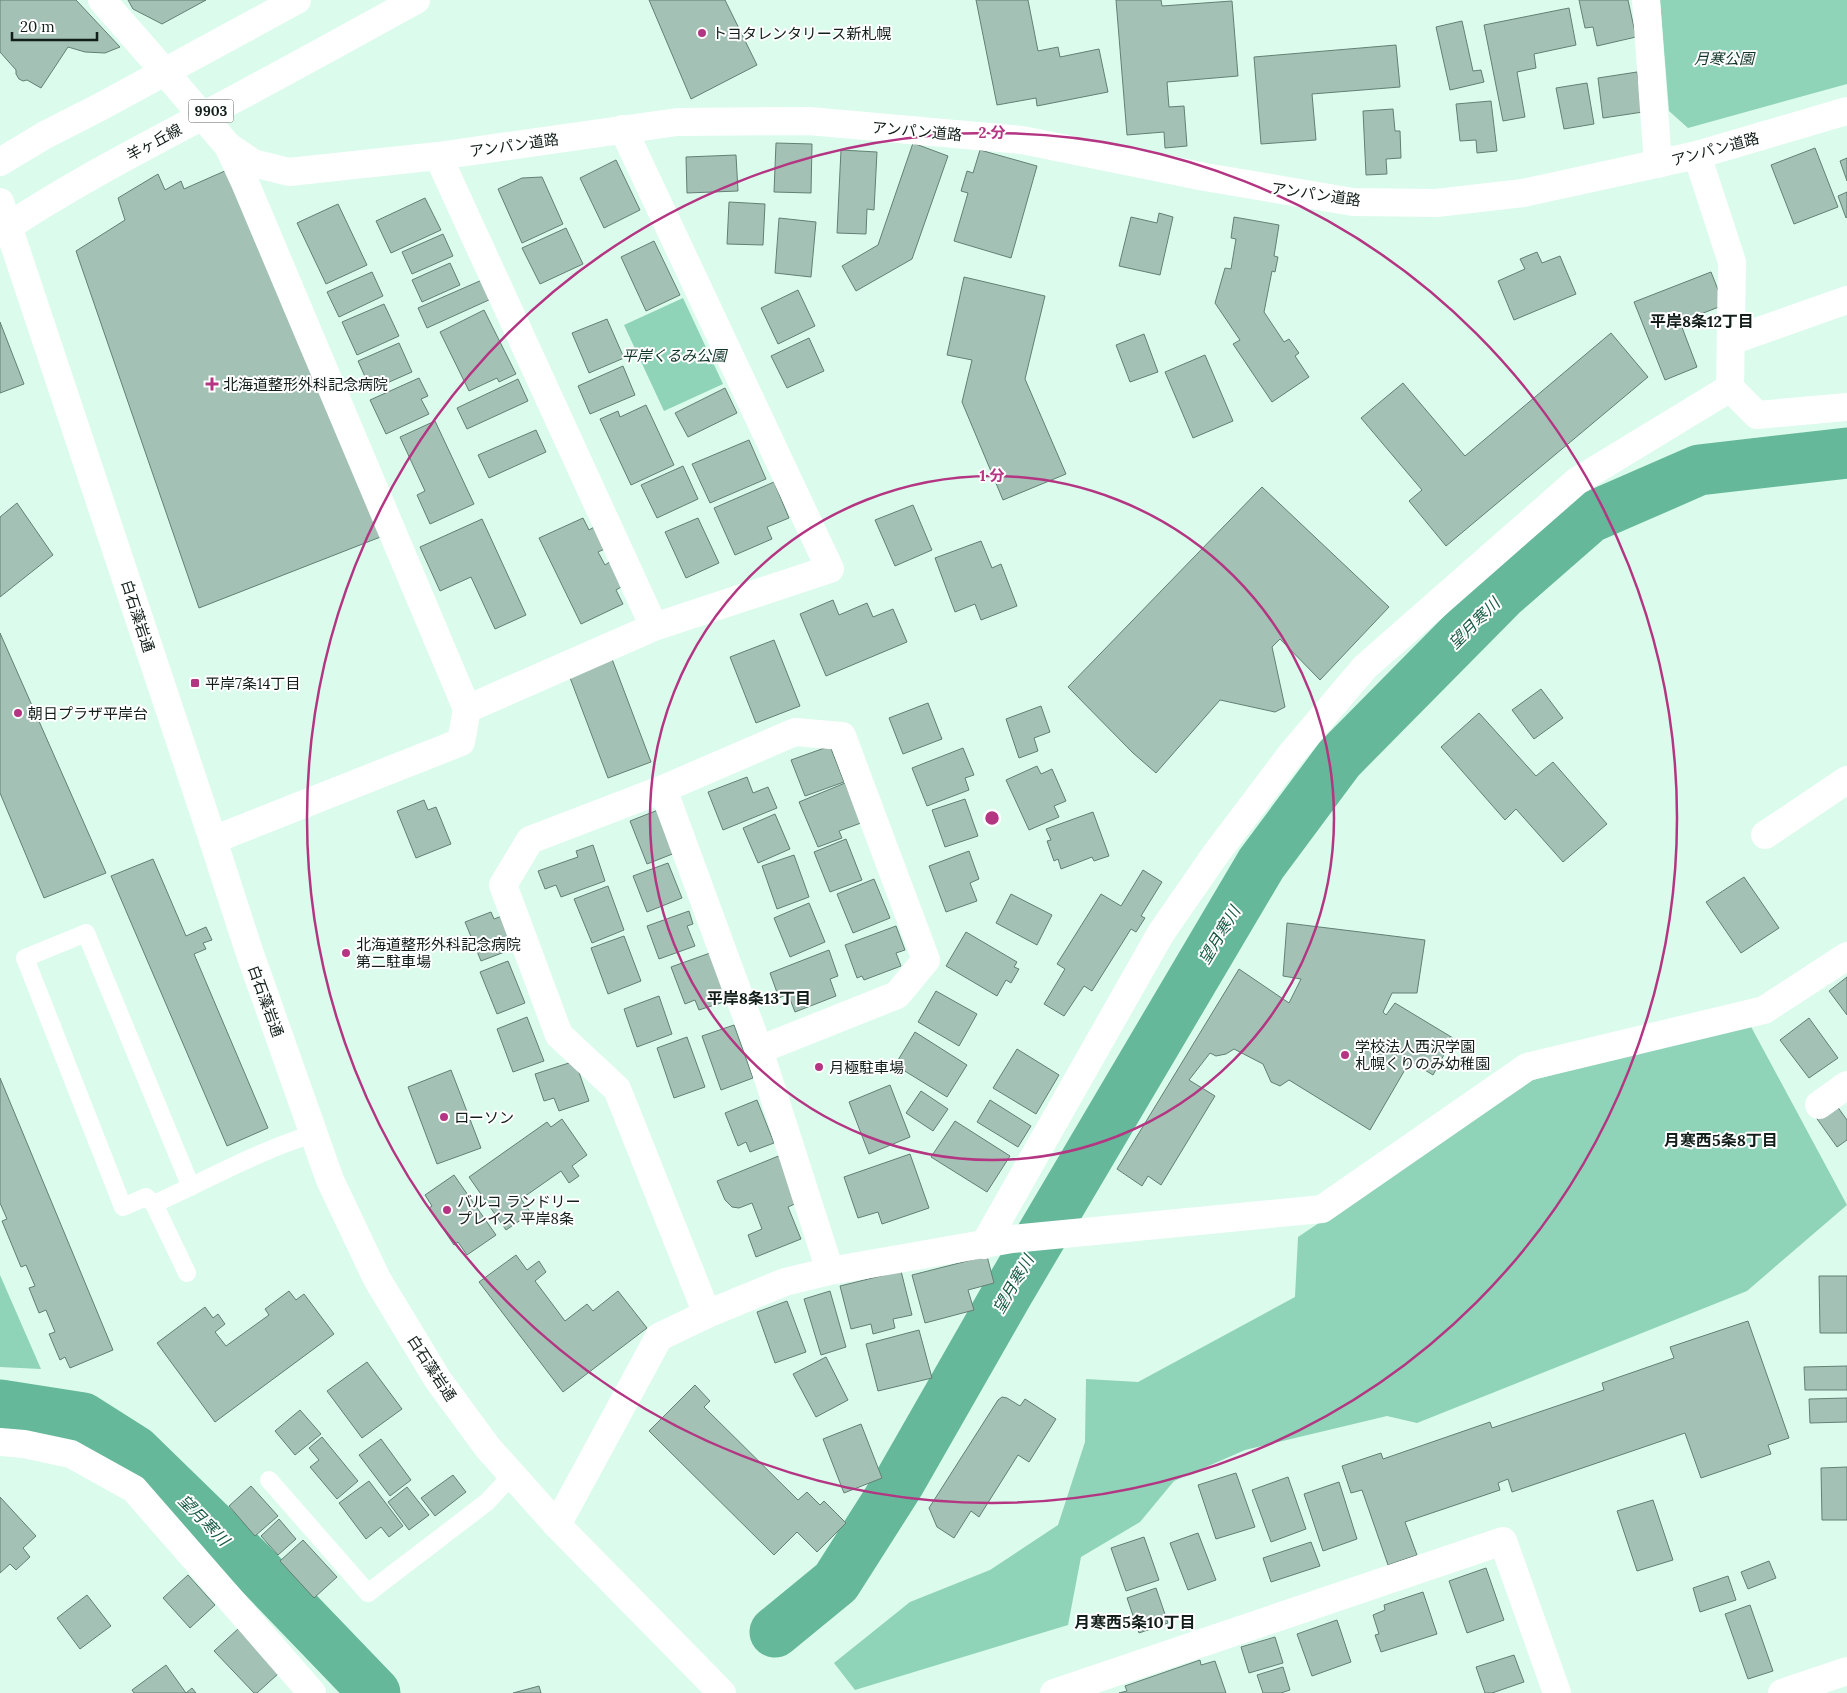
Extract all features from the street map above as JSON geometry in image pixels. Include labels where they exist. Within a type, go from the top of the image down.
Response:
[{"type":"street","name":"アンパン道路","points":[[102,0],[228,146],[254,163],[288,172],[438,156],[677,122],[809,122],[1022,140],[1205,177],[1353,202],[1436,203],[1523,193],[1658,164],[1697,155],[1847,111]]},
{"type":"street","points":[[0,162],[45,135],[297,0]]},
{"type":"street","name":"羊ヶ丘線","points":[[3,220],[121,159],[416,0]]},
{"type":"street","points":[[1646,0],[1658,164]]},
{"type":"street","points":[[467,709],[654,627],[830,569],[623,129]]},
{"type":"street","points":[[213,840],[461,742],[467,709],[228,146]]},
{"type":"street","points":[[1697,155],[1732,262],[1730,388],[1757,415],[1847,407]]},
{"type":"street","points":[[438,156],[654,627]]},
{"type":"street","name":"白石藻岩通","points":[[3,220],[213,840],[248,951],[330,1180],[377,1279],[438,1380],[488,1448],[557,1525],[722,1693]]},
{"type":"street","points":[[1731,342],[1847,300]]},
{"type":"street","points":[[984,1245],[1161,932],[1215,856],[1292,754],[1365,667],[1576,481],[1730,388]]},
{"type":"street","points":[[707,1314],[617,1089],[558,1035],[503,885],[530,840],[663,789],[795,732],[842,736],[926,960],[897,995],[759,1050]]},
{"type":"street","points":[[1765,835],[1847,780]]},
{"type":"street","points":[[663,789],[759,1050],[830,1271]]},
{"type":"street","points":[[557,1525],[659,1337],[707,1314],[784,1282],[830,1271],[1012,1239],[1322,1209],[1526,1067],[1764,1010],[1847,956]]},
{"type":"street","points":[[1819,1105],[1847,1085]]},
{"type":"street","points":[[0,1442],[24,1444],[71,1454],[134,1489],[312,1693]]},
{"type":"street","points":[[1054,1693],[1503,1541],[1557,1693]]},
{"type":"street","points":[[1782,1693],[1847,1671]]},
{"type":"lane","points":[[187,1273],[154,1204],[146,1196],[123,1207],[25,958],[86,933],[191,1187]]},
{"type":"lane","points":[[154,1204],[283,1143],[313,1134]]},
{"type":"lane","points":[[269,1480],[368,1593],[486,1502],[512,1475]]},
{"type":"green space","name":"月寒公園","points":[[1660,0],[1847,0],[1847,84],[1688,128],[1669,111]]},
{"type":"green space","name":"平岸くるみ公園","points":[[683,298],[723,384],[664,411],[624,325]]},
{"type":"green space","points":[[1749,1023],[1847,1205],[1747,1291],[1417,1423],[1387,1416],[1245,1450],[1174,1481],[1140,1522],[1081,1557],[1068,1625],[855,1690],[834,1663],[910,1602],[990,1570],[1058,1525],[1085,1442],[1086,1379],[1138,1382],[1295,1297],[1298,1237],[1533,1080]]},
{"type":"green space","points":[[0,1275],[41,1369],[0,1367]]},
{"type":"building","points":[[0,0],[76,0],[120,47],[105,53],[85,52],[68,47],[41,88],[27,80],[23,81],[19,79],[16,70],[0,52]]},
{"type":"building","points":[[128,0],[206,0],[162,24],[133,9]]},
{"type":"building","name":"トヨタレンタリース新札幌","points":[[649,0],[725,0],[757,65],[691,99]]},
{"type":"building","points":[[976,0],[1028,0],[1038,51],[1058,47],[1060,57],[1099,49],[1108,92],[1037,106],[1036,98],[997,105]]},
{"type":"building","points":[[1116,0],[1161,0],[1162,6],[1232,1],[1238,76],[1167,82],[1169,107],[1184,106],[1187,146],[1165,148],[1164,132],[1127,135]]},
{"type":"building","points":[[1579,0],[1628,0],[1636,37],[1597,46],[1593,27],[1585,28]]},
{"type":"building","points":[[1569,8],[1576,45],[1534,54],[1536,68],[1517,72],[1525,117],[1503,121],[1484,25]]},
{"type":"building","points":[[1462,21],[1473,71],[1481,70],[1484,82],[1450,90],[1436,27]]},
{"type":"building","points":[[1396,45],[1400,87],[1312,94],[1316,140],[1261,144],[1254,57]]},
{"type":"building","points":[[1637,72],[1643,112],[1603,118],[1598,78]]},
{"type":"building","points":[[1587,83],[1594,124],[1564,129],[1556,88]]},
{"type":"building","points":[[1491,101],[1497,151],[1477,153],[1476,140],[1460,141],[1456,104]]},
{"type":"building","points":[[1393,109],[1395,131],[1400,131],[1401,158],[1386,159],[1387,174],[1366,175],[1363,111]]},
{"type":"building","points":[[776,143],[812,144],[811,193],[774,192]]},
{"type":"building","points":[[913,143],[948,156],[912,259],[856,291],[842,266],[878,245]]},
{"type":"building","points":[[1815,148],[1838,207],[1794,224],[1771,165]]},
{"type":"building","points":[[841,150],[877,152],[874,210],[867,209],[866,234],[837,233]]},
{"type":"building","points":[[980,150],[1037,166],[1011,258],[954,241],[968,193],[961,191],[967,171],[973,173]]},
{"type":"building","points":[[736,155],[738,191],[687,193],[686,157]]},
{"type":"building","points":[[1847,158],[1847,181],[1840,161]]},
{"type":"building","points":[[616,160],[640,210],[604,228],[580,178]]},
{"type":"building","points":[[227,170],[383,536],[199,608],[76,251],[125,220],[118,198],[158,174],[165,190],[181,181],[184,189]]},
{"type":"building","points":[[542,177],[563,224],[522,243],[498,189],[522,178]]},
{"type":"building","points":[[1847,192],[1847,217],[1846,218],[1838,196]]},
{"type":"building","points":[[425,198],[441,230],[391,253],[376,221]]},
{"type":"building","points":[[729,202],[765,204],[763,245],[727,244]]},
{"type":"building","points":[[338,204],[367,265],[326,284],[297,223]]},
{"type":"building","points":[[1159,213],[1173,217],[1160,275],[1119,266],[1131,217],[1157,223]]},
{"type":"building","points":[[1234,217],[1279,225],[1274,256],[1278,257],[1275,272],[1272,271],[1264,312],[1284,342],[1289,339],[1299,353],[1295,356],[1309,377],[1272,402],[1233,344],[1240,340],[1215,303],[1225,268],[1231,269],[1236,239],[1231,238]]},
{"type":"building","points":[[779,218],[816,222],[811,277],[775,273]]},
{"type":"building","points":[[566,228],[583,264],[540,284],[522,248]]},
{"type":"building","points":[[443,234],[453,256],[412,274],[402,252]]},
{"type":"building","points":[[654,241],[680,295],[646,311],[621,257]]},
{"type":"building","points":[[1537,252],[1542,263],[1560,256],[1576,294],[1514,320],[1498,281],[1525,269],[1520,259]]},
{"type":"building","points":[[450,263],[460,285],[422,302],[412,280]]},
{"type":"building","points":[[372,272],[383,296],[339,317],[327,292]]},
{"type":"building","points":[[1711,272],[1724,305],[1680,322],[1697,367],[1665,380],[1634,302]]},
{"type":"building","points":[[964,277],[1045,296],[1025,379],[1066,474],[1003,500],[962,402],[972,360],[947,355]]},
{"type":"building","points":[[482,280],[491,299],[427,328],[418,308]]},
{"type":"building","points":[[798,290],[815,326],[778,344],[761,308]]},
{"type":"building","points":[[384,304],[399,336],[357,355],[342,322]]},
{"type":"building","points":[[484,310],[516,374],[499,382],[497,378],[469,391],[440,332]]},
{"type":"building","points":[[607,319],[624,358],[589,373],[572,333]]},
{"type":"building","points":[[0,322],[24,384],[0,393]]},
{"type":"building","points":[[1611,333],[1648,377],[1446,546],[1409,501],[1422,490],[1361,418],[1403,383],[1465,456]]},
{"type":"building","points":[[1144,334],[1158,372],[1130,382],[1116,345]]},
{"type":"building","points":[[809,338],[824,371],[787,388],[771,356]]},
{"type":"building","points":[[399,343],[412,372],[371,390],[358,361]]},
{"type":"building","points":[[1205,355],[1233,421],[1193,438],[1165,372]]},
{"type":"building","points":[[623,366],[635,395],[590,414],[578,386]]},
{"type":"building","points":[[419,378],[428,396],[421,399],[429,414],[386,434],[370,400]]},
{"type":"building","points":[[518,379],[528,401],[467,429],[457,408]]},
{"type":"building","points":[[725,388],[737,413],[688,437],[675,413]]},
{"type":"building","points":[[646,405],[674,465],[631,485],[600,419],[618,411],[620,417]]},
{"type":"building","points":[[435,421],[474,504],[430,524],[417,495],[425,491],[400,437]]},
{"type":"building","points":[[536,430],[546,452],[489,478],[478,455]]},
{"type":"building","points":[[749,440],[766,479],[710,503],[692,464]]},
{"type":"building","points":[[683,466],[698,499],[657,518],[641,485]]},
{"type":"building","points":[[774,482],[789,518],[767,527],[772,539],[735,555],[714,508]]},
{"type":"building","points":[[1262,487],[1389,607],[1320,680],[1280,639],[1272,647],[1285,707],[1275,712],[1220,700],[1156,773],[1133,753],[1068,687]]},
{"type":"building","points":[[17,503],[53,555],[0,597],[0,517]]},
{"type":"building","points":[[913,505],[932,550],[895,566],[875,520]]},
{"type":"building","points":[[583,518],[589,530],[596,526],[607,548],[598,552],[605,565],[611,561],[623,586],[616,590],[623,604],[581,624],[539,538]]},
{"type":"building","points":[[698,518],[719,563],[686,578],[665,532]]},
{"type":"building","points":[[482,519],[526,615],[495,629],[471,577],[440,591],[420,547]]},
{"type":"building","points":[[981,541],[992,568],[1001,564],[1017,606],[981,620],[975,604],[955,612],[935,558]]},
{"type":"building","points":[[833,600],[839,615],[867,603],[873,617],[893,609],[907,642],[826,676],[800,614]]},
{"type":"building","name":"朝日プラザ平岸台","points":[[0,633],[106,873],[44,898],[0,793]]},
{"type":"building","points":[[774,640],[800,706],[756,723],[730,657]]},
{"type":"building","points":[[612,659],[651,762],[608,778],[569,675]]},
{"type":"building","points":[[1541,689],[1563,718],[1534,739],[1512,710]]},
{"type":"building","points":[[928,703],[942,739],[903,754],[889,718]]},
{"type":"building","points":[[1041,706],[1050,732],[1034,738],[1038,751],[1019,758],[1006,719]]},
{"type":"building","points":[[1479,713],[1536,776],[1553,762],[1607,824],[1563,862],[1516,809],[1505,820],[1441,747]]},
{"type":"building","points":[[830,746],[844,782],[805,796],[791,760]]},
{"type":"building","points":[[963,748],[974,775],[965,778],[969,790],[927,806],[912,768]]},
{"type":"building","points":[[1037,766],[1041,774],[1052,769],[1066,801],[1054,806],[1059,817],[1029,830],[1006,780]]},
{"type":"building","points":[[747,777],[753,793],[768,787],[777,808],[723,830],[708,792]]},
{"type":"building","points":[[845,783],[861,823],[839,831],[842,838],[818,847],[799,802]]},
{"type":"building","points":[[965,799],[978,836],[945,847],[932,810]]},
{"type":"building","points":[[424,800],[428,810],[436,807],[451,844],[416,858],[397,811]]},
{"type":"building","points":[[658,810],[675,853],[647,864],[630,821]]},
{"type":"building","points":[[1093,812],[1109,856],[1094,861],[1092,857],[1061,869],[1058,859],[1054,861],[1047,841],[1051,840],[1046,829]]},
{"type":"building","points":[[775,814],[790,849],[758,863],[743,828]]},
{"type":"building","points":[[846,839],[862,880],[830,892],[814,852]]},
{"type":"building","points":[[593,845],[605,881],[561,897],[556,885],[545,889],[538,871],[578,857],[576,851]]},
{"type":"building","points":[[969,851],[979,879],[970,883],[977,901],[946,912],[929,866]]},
{"type":"building","points":[[794,855],[809,897],[777,909],[762,866]]},
{"type":"building","points":[[153,859],[186,936],[206,927],[212,940],[203,943],[206,949],[194,954],[268,1128],[227,1146],[111,876]]},
{"type":"building","points":[[668,863],[682,898],[647,912],[633,876]]},
{"type":"building","points":[[1143,870],[1162,882],[1141,916],[1145,918],[1136,932],[1131,929],[1092,991],[1084,986],[1064,1016],[1044,1004],[1065,969],[1057,964],[1101,894],[1121,906]]},
{"type":"building","points":[[1744,877],[1779,928],[1741,953],[1706,902]]},
{"type":"building","points":[[874,879],[890,918],[853,933],[837,894]]},
{"type":"building","points":[[608,886],[624,930],[592,943],[574,899]]},
{"type":"building","points":[[1011,894],[1052,915],[1037,945],[996,923]]},
{"type":"building","points":[[809,903],[825,942],[790,957],[774,918]]},
{"type":"building","points":[[689,911],[693,924],[687,926],[695,946],[659,959],[647,926]]},
{"type":"building","points":[[491,912],[494,919],[502,916],[515,948],[481,961],[465,922]]},
{"type":"building","name":"学校法人西沢学園 札幌くりのみ幼稚園","points":[[1287,923],[1425,940],[1417,993],[1392,993],[1383,1012],[1386,1015],[1395,1003],[1453,1038],[1433,1075],[1410,1061],[1370,1130],[1289,1080],[1280,1086],[1271,1082],[1263,1064],[1234,1049],[1226,1054],[1216,1056],[1210,1053],[1189,1080],[1215,1096],[1161,1185],[1148,1176],[1142,1186],[1117,1169],[1239,969],[1289,1003],[1301,979],[1283,976]]},
{"type":"building","points":[[896,926],[905,950],[896,953],[901,966],[864,980],[862,976],[857,978],[845,945]]},
{"type":"building","points":[[966,932],[1017,962],[1014,967],[1019,969],[1011,983],[1006,980],[997,996],[946,966]]},
{"type":"building","points":[[624,936],[641,981],[608,994],[591,948]]},
{"type":"building","points":[[829,950],[838,976],[830,979],[836,996],[795,1012],[788,994],[779,998],[770,973]]},
{"type":"building","points":[[710,953],[727,1001],[699,1010],[695,1000],[685,1004],[671,967]]},
{"type":"building","points":[[508,961],[525,1003],[497,1014],[480,972]]},
{"type":"building","points":[[1847,977],[1847,1015],[1829,991]]},
{"type":"building","points":[[936,991],[977,1014],[959,1046],[918,1022]]},
{"type":"building","points":[[659,996],[672,1034],[637,1047],[624,1009]]},
{"type":"building","points":[[527,1017],[544,1061],[513,1072],[497,1029]]},
{"type":"building","points":[[1809,1018],[1838,1058],[1809,1078],[1780,1040]]},
{"type":"building","points":[[734,1025],[753,1078],[721,1090],[702,1036]]},
{"type":"building","points":[[915,1032],[967,1065],[947,1097],[895,1065]]},
{"type":"building","points":[[687,1037],[705,1087],[674,1098],[657,1048]]},
{"type":"building","points":[[1017,1049],[1059,1075],[1036,1114],[993,1088]]},
{"type":"building","points":[[575,1061],[589,1101],[559,1111],[554,1098],[544,1101],[535,1074]]},
{"type":"building","name":"ローソン","points":[[451,1070],[481,1148],[437,1164],[408,1087]]},
{"type":"building","points":[[0,1078],[113,1350],[70,1368],[65,1357],[60,1360],[49,1334],[55,1332],[46,1310],[39,1313],[29,1288],[35,1286],[26,1265],[21,1267],[2,1221],[7,1219],[0,1203]]},
{"type":"building","points":[[890,1085],[910,1137],[869,1154],[849,1102]]},
{"type":"building","points":[[921,1091],[948,1109],[933,1131],[906,1113]]},
{"type":"building","points":[[757,1100],[774,1143],[750,1152],[746,1142],[738,1146],[725,1113]]},
{"type":"building","points":[[990,1100],[1031,1126],[1018,1147],[977,1122]]},
{"type":"building","points":[[1834,1102],[1847,1120],[1847,1140],[1837,1147],[1815,1116]]},
{"type":"building","points":[[562,1119],[587,1155],[572,1166],[579,1176],[569,1183],[561,1171],[521,1199],[531,1213],[506,1230],[469,1177],[547,1122],[551,1127]]},
{"type":"building","points":[[955,1121],[1010,1156],[987,1192],[931,1157]]},
{"type":"building","points":[[910,1154],[929,1208],[882,1224],[878,1212],[858,1218],[844,1177]]},
{"type":"building","points":[[781,1155],[799,1202],[788,1207],[801,1239],[756,1257],[748,1235],[762,1229],[752,1203],[739,1208],[732,1207],[725,1200],[717,1181]]},
{"type":"building","points":[[454,1175],[496,1235],[467,1255],[458,1242],[454,1245],[429,1208],[432,1206],[425,1195]]},
{"type":"building","points":[[516,1255],[527,1270],[539,1261],[546,1272],[535,1281],[565,1321],[587,1304],[593,1311],[618,1291],[647,1328],[563,1392],[479,1282]]},
{"type":"building","points":[[987,1256],[994,1283],[968,1290],[974,1310],[925,1323],[912,1275]]},
{"type":"building","points":[[901,1271],[912,1315],[893,1319],[895,1328],[873,1334],[871,1324],[851,1329],[840,1286]]},
{"type":"building","points":[[1819,1276],[1847,1276],[1847,1333],[1820,1333]]},
{"type":"building","points":[[289,1291],[296,1300],[304,1294],[334,1334],[215,1422],[157,1343],[205,1307],[213,1318],[218,1314],[225,1324],[215,1332],[226,1346],[269,1315],[265,1309]]},
{"type":"building","points":[[830,1291],[846,1347],[821,1355],[804,1299]]},
{"type":"building","points":[[787,1301],[806,1352],[775,1363],[757,1312]]},
{"type":"building","points":[[1748,1321],[1789,1438],[1768,1445],[1771,1454],[1701,1478],[1685,1433],[1512,1492],[1508,1479],[1498,1483],[1500,1490],[1405,1522],[1417,1555],[1388,1565],[1362,1490],[1351,1493],[1342,1466],[1381,1453],[1383,1459],[1490,1422],[1492,1428],[1604,1390],[1602,1383],[1674,1358],[1670,1347]]},
{"type":"building","points":[[919,1330],[932,1378],[878,1391],[866,1344]]},
{"type":"building","points":[[826,1357],[848,1400],[816,1417],[793,1374]]},
{"type":"building","points":[[367,1362],[402,1409],[362,1438],[327,1391]]},
{"type":"building","points":[[1847,1366],[1847,1390],[1805,1390],[1804,1367]]},
{"type":"building","points":[[695,1385],[710,1401],[704,1407],[798,1500],[807,1492],[820,1505],[824,1501],[846,1523],[817,1552],[797,1532],[774,1555],[649,1431]]},
{"type":"building","points":[[1002,1397],[1020,1406],[1025,1399],[1056,1419],[1029,1462],[1018,1455],[979,1517],[971,1511],[954,1538],[937,1527],[929,1508],[998,1400]]},
{"type":"building","points":[[1847,1398],[1847,1422],[1810,1423],[1809,1399]]},
{"type":"building","points":[[300,1410],[321,1434],[295,1455],[275,1431]]},
{"type":"building","points":[[861,1424],[882,1478],[844,1493],[823,1439]]},
{"type":"building","points":[[322,1437],[358,1481],[337,1499],[310,1467],[319,1460],[309,1448]]},
{"type":"building","points":[[381,1439],[411,1480],[390,1496],[359,1455]]},
{"type":"building","points":[[1847,1467],[1847,1520],[1822,1520],[1821,1468]]},
{"type":"building","points":[[1236,1473],[1255,1527],[1216,1539],[1198,1485]]},
{"type":"building","points":[[453,1475],[466,1492],[435,1516],[421,1498]]},
{"type":"building","points":[[1288,1477],[1306,1529],[1271,1542],[1252,1490]]},
{"type":"building","points":[[369,1481],[403,1526],[389,1537],[381,1527],[366,1539],[339,1503]]},
{"type":"building","points":[[1339,1482],[1357,1539],[1323,1551],[1304,1494]]},
{"type":"building","points":[[251,1486],[278,1516],[255,1536],[229,1506]]},
{"type":"building","points":[[407,1487],[429,1515],[409,1530],[388,1502]]},
{"type":"building","points":[[0,1497],[36,1536],[23,1548],[30,1557],[16,1570],[10,1564],[0,1573]]},
{"type":"building","points":[[1653,1500],[1673,1560],[1637,1571],[1617,1511]]},
{"type":"building","points":[[279,1519],[296,1539],[278,1555],[261,1536]]},
{"type":"building","points":[[1198,1533],[1216,1580],[1188,1590],[1170,1543]]},
{"type":"building","points":[[1144,1537],[1159,1580],[1126,1591],[1111,1548]]},
{"type":"building","points":[[303,1540],[337,1577],[314,1598],[280,1561]]},
{"type":"building","points":[[1311,1542],[1320,1566],[1271,1582],[1263,1558]]},
{"type":"building","points":[[1769,1561],[1776,1578],[1748,1589],[1741,1572]]},
{"type":"building","points":[[1486,1568],[1504,1620],[1467,1633],[1449,1581]]},
{"type":"building","points":[[188,1575],[215,1605],[190,1628],[163,1598]]},
{"type":"building","points":[[1728,1576],[1736,1600],[1700,1612],[1693,1588]]},
{"type":"building","points":[[1156,1588],[1168,1623],[1139,1633],[1127,1598]]},
{"type":"building","points":[[1423,1592],[1437,1634],[1381,1652],[1375,1635],[1379,1634],[1373,1615],[1385,1610],[1384,1605]]},
{"type":"building","points":[[87,1595],[111,1626],[80,1649],[57,1618]]},
{"type":"building","points":[[1750,1605],[1773,1671],[1748,1679],[1725,1614]]},
{"type":"building","points":[[1337,1620],[1351,1662],[1312,1676],[1297,1634]]},
{"type":"building","points":[[238,1629],[279,1673],[257,1693],[254,1693],[214,1651]]},
{"type":"building","points":[[1275,1637],[1283,1663],[1249,1673],[1241,1647]]},
{"type":"building","points":[[1514,1655],[1524,1682],[1492,1693],[1485,1693],[1476,1667]]},
{"type":"building","points":[[1200,1660],[1201,1665],[1215,1661],[1226,1693],[1119,1693],[1127,1691],[1125,1686]]},
{"type":"building","points":[[166,1665],[186,1693],[134,1693],[132,1690]]},
{"type":"building","points":[[1283,1667],[1290,1690],[1281,1693],[1263,1693],[1257,1675]]},
{"type":"building","points":[[539,1686],[541,1693],[513,1693]]},
{"type":"building","points":[[192,1688],[196,1693],[186,1693]]},
{"type":"waterway","name":"望月寒川","points":[[775,1632],[836,1582],[899,1483],[1007,1294],[1261,864],[1339,759],[1502,594],[1589,518],[1699,470],[1847,453]]},
{"type":"waterway","name":"望月寒川","points":[[0,1405],[83,1418],[135,1451],[250,1563],[375,1693]]},
{"type":"place","name":"トヨタレンタリース新札幌","points":[[702,33]]},
{"type":"place","name":"北海道整形外科記念病院","points":[[212,384]]},
{"type":"place","name":"平岸7条14丁目","points":[[195,683]]},
{"type":"place","name":"朝日プラザ平岸台","points":[[18,713]]},
{"type":"place","name":"北海道整形外科記念病院 第二駐車場","points":[[346,953]]},
{"type":"place","name":"学校法人西沢学園 札幌くりのみ幼稚園","points":[[1345,1055]]},
{"type":"place","name":"月極駐車場","points":[[819,1067]]},
{"type":"place","name":"ローソン","points":[[444,1117]]},
{"type":"place","name":"バルコ ランドリー プレイス 平岸8条","points":[[447,1210]]},
{"type":"district","name":"平岸8条12丁目","points":[[1702,321]]},
{"type":"district","name":"平岸8条13丁目","points":[[759,998]]},
{"type":"district","name":"月寒西5条8丁目","points":[[1721,1140]]},
{"type":"district","name":"月寒西5条10丁目","points":[[1135,1622]]}]
